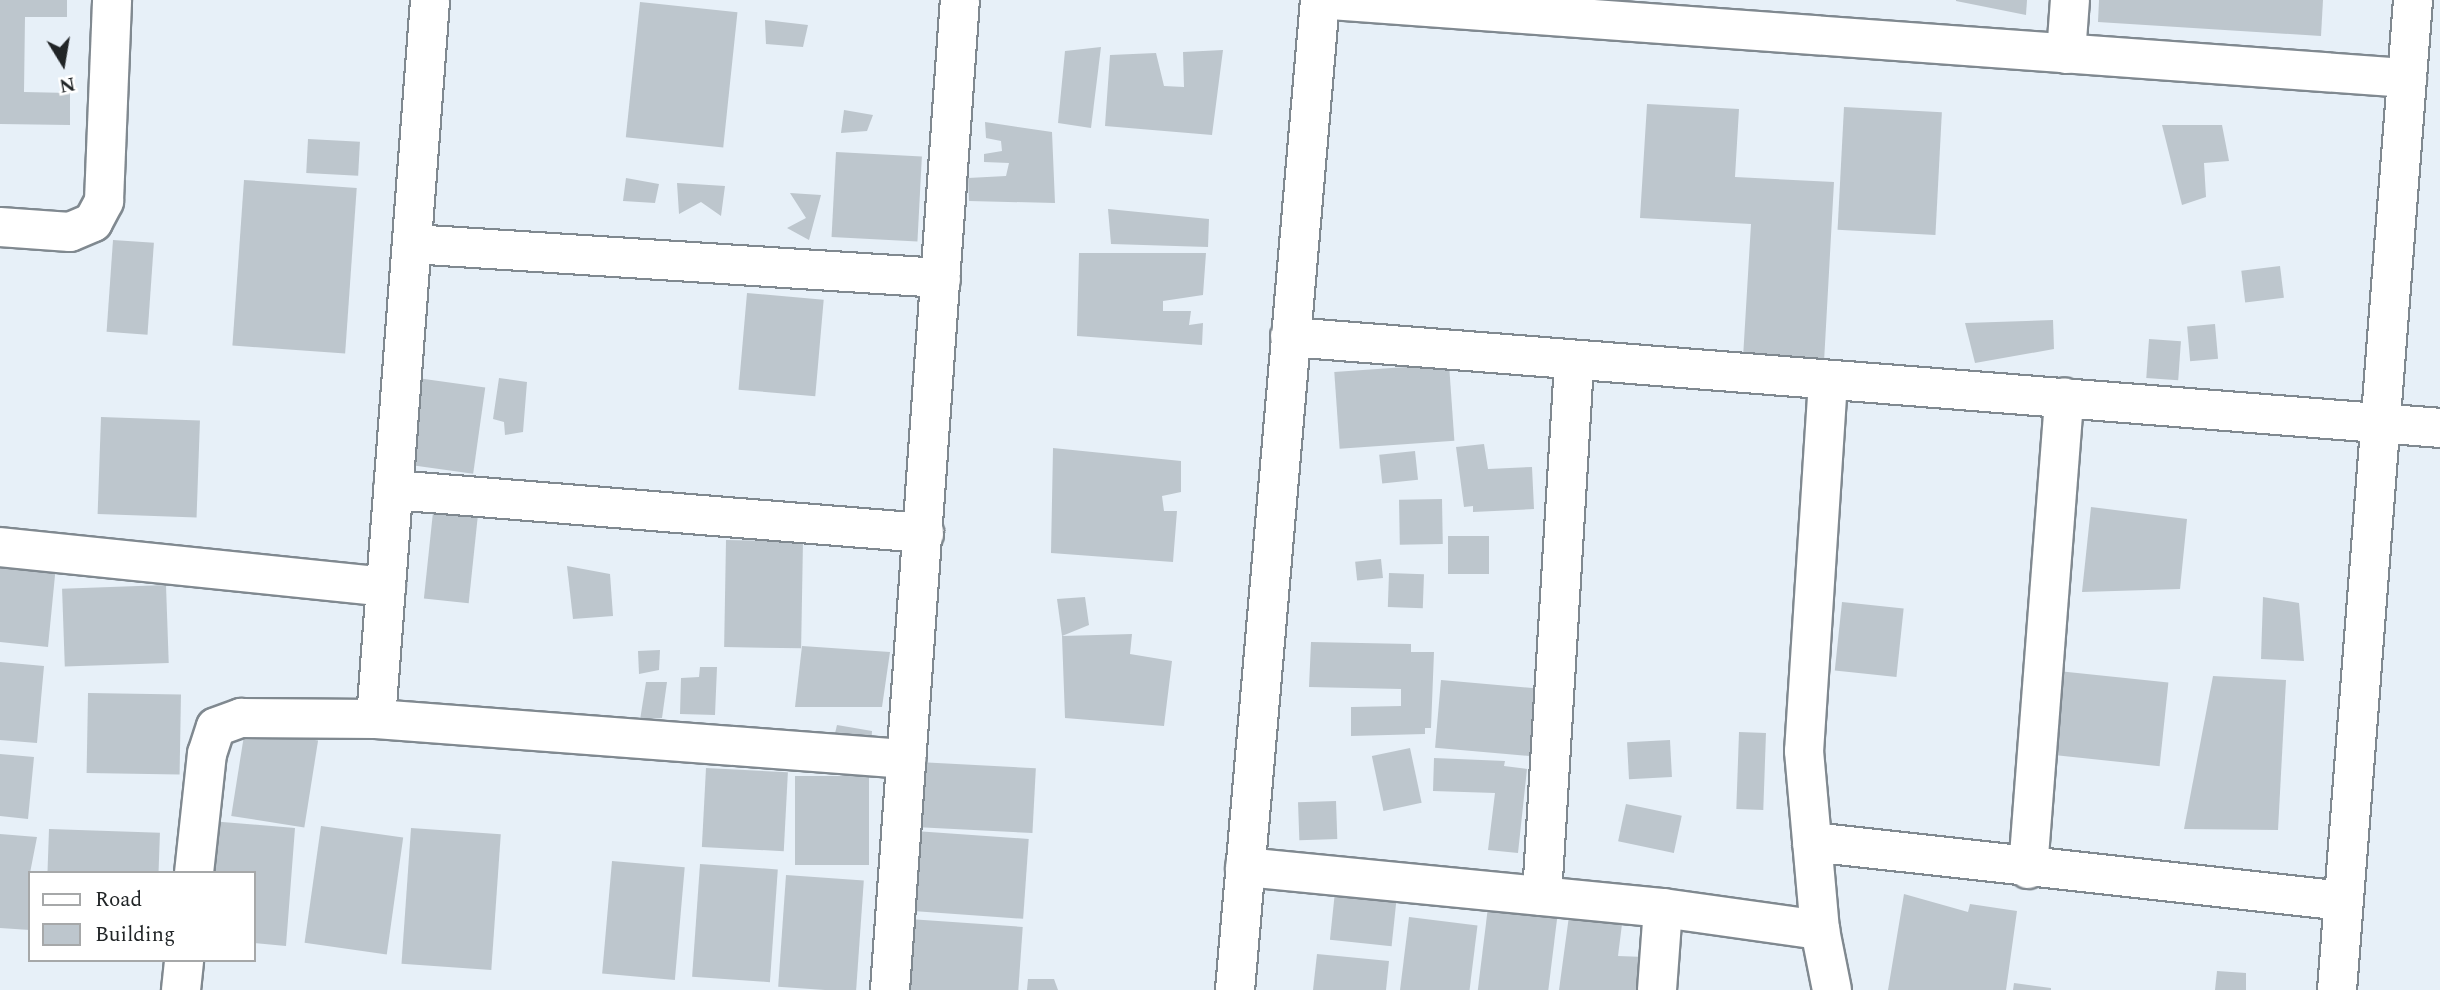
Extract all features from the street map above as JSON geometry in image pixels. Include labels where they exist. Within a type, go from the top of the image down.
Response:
[{"type":"street","points":[[0,227],[70,232],[93,222],[104,201],[112,0]]},
{"type":"street","points":[[376,719],[430,0]]},
{"type":"street","points":[[890,990],[960,0]]},
{"type":"street","points":[[1235,990],[1320,0]]},
{"type":"street","points":[[1351,0],[2407,78]]},
{"type":"street","points":[[2066,54],[2070,0]]},
{"type":"street","points":[[2337,990],[2413,0]]},
{"type":"street","points":[[412,244],[941,278]]},
{"type":"street","points":[[1290,337],[1574,363],[2064,397],[2380,427],[2440,428]]},
{"type":"street","points":[[1542,896],[1574,363]]},
{"type":"street","points":[[1828,382],[1804,751],[1820,930],[1832,990]]},
{"type":"street","points":[[2028,869],[2064,397]]},
{"type":"street","points":[[393,490],[924,533]]},
{"type":"street","points":[[0,547],[386,587]]},
{"type":"street","points":[[194,871],[207,754],[216,727],[241,718],[376,719],[906,759]]},
{"type":"street","points":[[1812,842],[2028,869],[2343,901]]},
{"type":"street","points":[[1245,867],[1663,908],[1820,930]]},
{"type":"street","points":[[1657,990],[1663,908]]},
{"type":"street","points":[[181,990],[184,962]]},
{"type":"building","points":[[0,0],[67,0],[67,17],[25,17],[24,92],[70,93],[70,125],[0,124]]},
{"type":"building","points":[[2027,0],[2026,15],[1956,1]]},
{"type":"building","points":[[2099,0],[2323,0],[2321,36],[2098,22]]},
{"type":"building","points":[[640,2],[737,12],[723,147],[626,137]]},
{"type":"building","points":[[765,20],[808,25],[803,47],[766,44]]},
{"type":"building","points":[[1101,47],[1091,128],[1058,123],[1065,51]]},
{"type":"building","points":[[1223,50],[1212,135],[1105,126],[1110,55],[1156,53],[1164,86],[1184,87],[1183,52]]},
{"type":"building","points":[[1647,104],[1739,109],[1735,177],[1834,182],[1824,362],[1743,358],[1751,224],[1640,218]]},
{"type":"building","points":[[1844,107],[1942,112],[1935,235],[1838,230]]},
{"type":"building","points":[[844,110],[873,115],[867,131],[841,133]]},
{"type":"building","points":[[985,122],[1052,132],[1055,203],[969,201],[968,178],[1006,176],[1009,163],[984,162],[984,154],[1002,151],[1001,141],[986,138]]},
{"type":"building","points":[[2162,125],[2222,125],[2229,161],[2204,163],[2206,197],[2182,205]]},
{"type":"building","points":[[308,139],[360,142],[358,176],[306,173]]},
{"type":"building","points":[[836,152],[922,157],[917,241],[832,237]]},
{"type":"building","points":[[626,178],[659,184],[655,203],[623,201]]},
{"type":"building","points":[[244,180],[357,188],[345,353],[232,346]]},
{"type":"building","points":[[677,183],[725,186],[721,216],[701,202],[679,214]]},
{"type":"building","points":[[790,193],[821,195],[809,240],[787,228],[806,218]]},
{"type":"building","points":[[1108,209],[1209,219],[1208,247],[1111,244]]},
{"type":"building","points":[[113,240],[154,243],[147,335],[107,332]]},
{"type":"building","points":[[1079,253],[1206,253],[1203,295],[1163,301],[1163,311],[1191,311],[1189,325],[1203,323],[1202,345],[1077,336]]},
{"type":"building","points":[[2280,266],[2284,298],[2245,303],[2241,271]]},
{"type":"building","points":[[747,293],[824,300],[815,396],[739,390]]},
{"type":"building","points":[[2053,320],[2054,349],[1975,363],[1965,323]]},
{"type":"building","points":[[2215,324],[2218,359],[2190,361],[2187,326]]},
{"type":"building","points":[[2149,339],[2181,341],[2178,380],[2146,378]]},
{"type":"building","points":[[1449,364],[1454,441],[1340,449],[1334,372]]},
{"type":"building","points":[[410,377],[485,388],[473,474],[398,463]]},
{"type":"building","points":[[499,378],[527,382],[523,432],[505,435],[504,422],[493,419]]},
{"type":"building","points":[[101,417],[200,420],[197,517],[98,514]]},
{"type":"building","points":[[1484,444],[1488,469],[1532,467],[1534,509],[1473,512],[1473,506],[1464,507],[1456,447]]},
{"type":"building","points":[[1053,448],[1181,461],[1181,492],[1162,496],[1164,511],[1177,511],[1173,562],[1051,553]]},
{"type":"building","points":[[1415,451],[1418,480],[1382,484],[1379,455]]},
{"type":"building","points":[[1442,499],[1443,544],[1400,545],[1399,500]]},
{"type":"building","points":[[2091,507],[2187,519],[2180,589],[2082,592]]},
{"type":"building","points":[[433,512],[478,517],[469,603],[424,599]]},
{"type":"building","points":[[1448,536],[1489,536],[1489,574],[1448,574]]},
{"type":"building","points":[[726,540],[803,541],[801,648],[724,647]]},
{"type":"building","points":[[0,559],[56,565],[48,647],[0,642]]},
{"type":"building","points":[[1381,559],[1383,578],[1357,581],[1355,562]]},
{"type":"building","points":[[567,566],[610,574],[613,616],[573,619]]},
{"type":"building","points":[[1389,573],[1424,574],[1423,608],[1388,607]]},
{"type":"building","points":[[166,585],[169,663],[65,667],[62,589]]},
{"type":"building","points":[[1085,597],[1089,625],[1062,636],[1057,599]]},
{"type":"building","points":[[2263,597],[2299,603],[2304,661],[2261,659]]},
{"type":"building","points":[[1842,602],[1904,608],[1896,677],[1835,671]]},
{"type":"building","points":[[1132,634],[1130,654],[1172,661],[1164,726],[1065,718],[1062,636]]},
{"type":"building","points":[[1311,642],[1411,644],[1411,652],[1434,652],[1431,728],[1425,728],[1425,734],[1351,736],[1351,707],[1401,706],[1401,689],[1309,687]]},
{"type":"building","points":[[802,646],[890,652],[882,707],[795,707]]},
{"type":"building","points":[[660,650],[659,670],[639,674],[638,651]]},
{"type":"building","points":[[0,662],[44,666],[37,743],[0,740]]},
{"type":"building","points":[[700,667],[717,667],[715,715],[680,714],[681,678],[699,677]]},
{"type":"building","points":[[2058,671],[2168,683],[2160,766],[2049,755]]},
{"type":"building","points":[[2213,676],[2286,680],[2278,830],[2184,829]]},
{"type":"building","points":[[1441,680],[1544,689],[1538,757],[1435,748]]},
{"type":"building","points":[[646,682],[667,682],[662,718],[640,720]]},
{"type":"building","points":[[88,693],[181,695],[180,775],[87,773]]},
{"type":"building","points":[[837,725],[872,731],[871,747],[832,746]]},
{"type":"building","points":[[245,729],[318,741],[304,827],[231,816]]},
{"type":"building","points":[[1739,732],[1766,733],[1763,810],[1736,809]]},
{"type":"building","points":[[1670,740],[1672,777],[1629,779],[1627,742]]},
{"type":"building","points":[[1410,748],[1422,803],[1383,811],[1372,756]]},
{"type":"building","points":[[0,754],[34,757],[28,819],[0,816]]},
{"type":"building","points":[[1434,758],[1505,761],[1504,766],[1527,769],[1518,853],[1488,850],[1495,793],[1433,791]]},
{"type":"building","points":[[918,762],[1036,768],[1032,833],[915,827]]},
{"type":"building","points":[[706,768],[788,772],[784,851],[702,847]]},
{"type":"building","points":[[795,776],[869,776],[869,865],[795,865]]},
{"type":"building","points":[[1336,801],[1337,839],[1299,840],[1298,802]]},
{"type":"building","points":[[1626,804],[1682,816],[1674,853],[1618,841]]},
{"type":"building","points":[[210,821],[295,828],[286,946],[256,943],[256,871],[206,871]]},
{"type":"building","points":[[321,826],[403,838],[387,954],[305,943]]},
{"type":"building","points":[[411,828],[501,834],[491,970],[402,964]]},
{"type":"building","points":[[49,829],[160,833],[159,871],[48,871]]},
{"type":"building","points":[[915,831],[1029,839],[1023,919],[909,911]]},
{"type":"building","points":[[0,834],[37,837],[30,871],[28,871],[28,930],[0,928]]},
{"type":"building","points":[[612,861],[685,867],[675,980],[602,974]]},
{"type":"building","points":[[700,864],[778,869],[770,982],[692,977]]},
{"type":"building","points":[[786,875],[864,880],[856,990],[778,987]]},
{"type":"building","points":[[1336,882],[1398,888],[1392,946],[1330,940]]},
{"type":"building","points":[[1904,894],[1968,912],[1970,904],[2017,911],[2006,990],[1888,990]]},
{"type":"building","points":[[1571,901],[1624,908],[1618,956],[1645,957],[1644,990],[1559,990]]},
{"type":"building","points":[[1488,907],[1557,916],[1548,990],[1478,990]]},
{"type":"building","points":[[1409,917],[1477,925],[1470,990],[1400,990]]},
{"type":"building","points":[[909,919],[1023,927],[1018,990],[904,990]]},
{"type":"building","points":[[1317,954],[1389,961],[1386,990],[1313,990]]},
{"type":"building","points":[[2217,971],[2246,973],[2246,990],[2215,990]]},
{"type":"building","points":[[1028,979],[1054,979],[1058,990],[1027,990]]},
{"type":"building","points":[[2014,983],[2051,988],[2051,990],[2013,990]]}]
